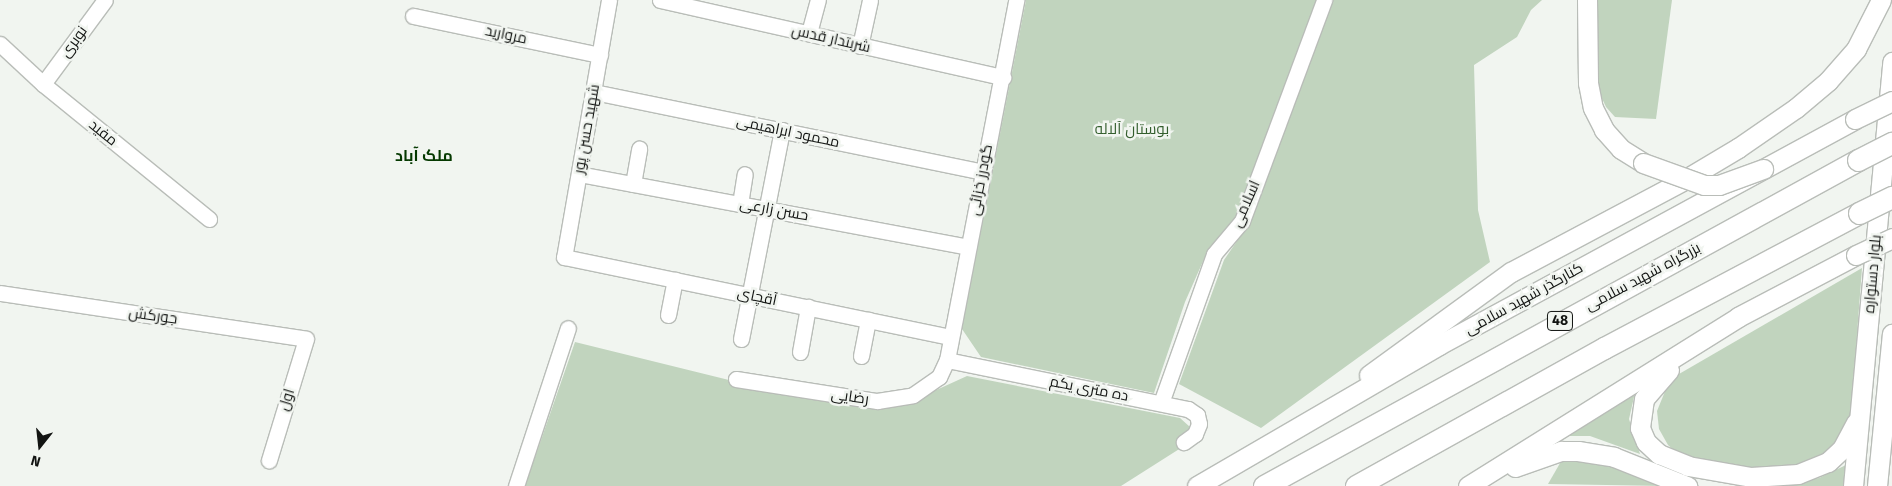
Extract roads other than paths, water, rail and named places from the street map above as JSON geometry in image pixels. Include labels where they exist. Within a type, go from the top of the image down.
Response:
[{"type":"highway","name":"بزرگراه شهید سلامی","points":[[1264,486],[1892,143]]},
{"type":"highway","points":[[1356,486],[1604,348],[1892,197]]},
{"type":"main road","points":[[1587,0],[1588,83],[1593,108],[1604,130],[1620,150],[1643,163],[1704,185],[1719,185],[1763,169]]},
{"type":"main road","points":[[1306,424],[1421,335],[1511,272],[1693,174],[1738,148],[1796,108],[1828,81],[1856,49],[1881,0]]},
{"type":"main road","name":"بلوار دستواره","points":[[1853,486],[1892,62]]},
{"type":"main road","name":"کنارگذر شهید سلامی","points":[[1197,486],[1439,345],[1855,119],[1892,101]]},
{"type":"main road","points":[[1472,484],[1738,317],[1892,238]]},
{"type":"main road","points":[[1738,317],[1664,373],[1644,399],[1640,428],[1646,442],[1660,454],[1707,471],[1751,477],[1798,474],[1828,462],[1842,449],[1861,413]]},
{"type":"main road","points":[[1877,486],[1892,334]]},
{"type":"main road","points":[[1472,484],[1535,459],[1561,451],[1578,451],[1614,457],[1687,486]]},
{"type":"street","name":"نوبری","points":[[43,84],[105,0]]},
{"type":"street","name":"شهید حسن پور","points":[[564,256],[610,0]]},
{"type":"street","name":"شربتدار قدس","points":[[660,0],[1003,77]]},
{"type":"street","points":[[809,33],[818,0]]},
{"type":"street","points":[[860,46],[870,0]]},
{"type":"street","name":"گودرز خزائی","points":[[947,360],[1003,77],[1016,0]]},
{"type":"street","name":"اسلامی","points":[[1161,403],[1214,254],[1242,221],[1324,0]]},
{"type":"street","name":"مروارید","points":[[413,16],[600,55]]},
{"type":"street","name":"مفید","points":[[0,44],[43,84],[209,219]]},
{"type":"street","name":"محمود ابراهیمی","points":[[594,92],[983,172]]},
{"type":"street","points":[[741,339],[782,130]]},
{"type":"street","points":[[633,184],[639,149]]},
{"type":"street","name":"حسن زارعی","points":[[579,174],[968,247]]},
{"type":"street","points":[[740,204],[746,174]]},
{"type":"street","name":"آقچای","points":[[564,256],[808,308],[952,336]]},
{"type":"street","points":[[668,315],[675,280]]},
{"type":"street","name":"جورکش","points":[[0,294],[306,339]]},
{"type":"street","points":[[800,352],[808,308]]},
{"type":"street","points":[[861,356],[868,320]]},
{"type":"street","points":[[516,486],[568,328]]},
{"type":"street","name":"اول","points":[[269,460],[306,339]]},
{"type":"street","name":"ده متری یکم","points":[[947,360],[1188,409],[1197,415],[1199,424],[1195,434],[1184,442]]},
{"type":"street","name":"رضایی","points":[[736,379],[854,398],[895,400],[928,388],[939,377],[947,360]]},
{"type":"district","name":"ملک آباد","points":[[424,156]]},
{"type":"park label","name":"بوستان آلاله","points":[[1132,130]]}]
